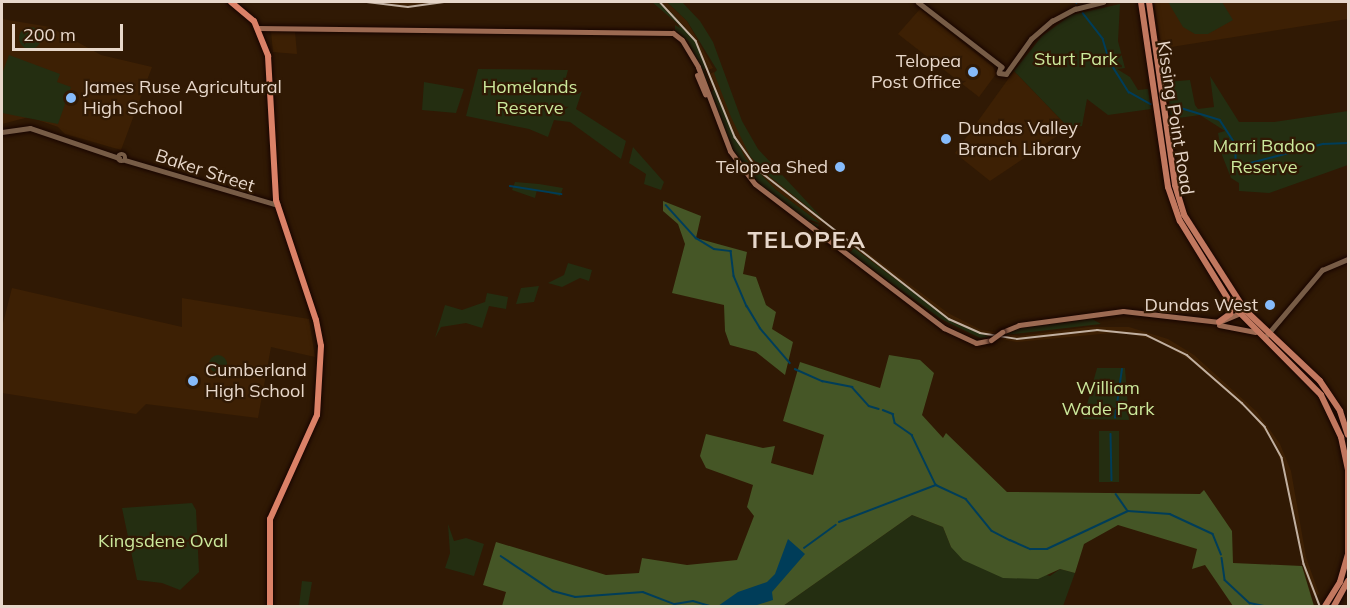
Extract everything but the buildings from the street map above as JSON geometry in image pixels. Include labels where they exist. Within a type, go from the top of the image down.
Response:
[{"type":"highway","points":[[231,2],[244,12],[257,28],[270,67],[278,205],[318,327],[322,365],[315,420],[279,492],[270,519],[270,606]]},
{"type":"main road","name":"Kissing Point Road","points":[[1141,2],[1170,194],[1190,240],[1231,304],[1256,323],[1265,336],[1312,383],[1338,428],[1348,471],[1348,548],[1340,582],[1325,606]]},
{"type":"main road","name":"Kissing Point Road","points":[[1149,2],[1178,200],[1207,256],[1255,332],[1265,336],[1320,381],[1347,426],[1348,435]]},
{"type":"main road","points":[[257,28],[676,34],[693,58],[712,109],[736,161],[766,194],[947,331],[976,343],[991,340],[1002,332],[1019,325],[1123,311],[1219,322],[1243,312]]},
{"type":"main road","points":[[1219,322],[1230,314],[1231,304]]},
{"type":"main road","points":[[1197,320],[1255,332]]},
{"type":"main road","points":[[1334,606],[1348,581]]},
{"type":"street","points":[[918,2],[1004,68],[1052,21],[1074,9],[1103,2]]},
{"type":"street","name":"Baker Street","points":[[2,132],[30,128],[119,158],[123,155],[125,160],[278,205]]},
{"type":"street","points":[[1265,336],[1322,270],[1348,259]]},
{"type":"street","points":[[1256,323],[1267,326],[1279,321]]},
{"type":"street","points":[[1338,428],[1347,426]]},
{"type":"shaded area","points":[[361,2],[404,3],[450,2],[405,8]]},
{"type":"shaded area","points":[[658,2],[667,2],[687,21],[713,68],[708,70],[684,26]]},
{"type":"shaded area","points":[[1154,2],[1348,2],[1348,19],[1165,48],[1161,44]]},
{"type":"shaded area","points":[[920,9],[993,67],[996,74],[979,97],[898,34]]},
{"type":"shaded area","name":"James Ruse Agricultural High School","points":[[2,19],[50,27],[101,55],[152,67],[121,150],[65,134],[58,127],[29,117],[2,124]]},
{"type":"shaded area","points":[[271,31],[295,32],[297,54],[273,52]]},
{"type":"shaded area","points":[[1014,71],[1069,128],[990,181],[955,153]]},
{"type":"shaded area","points":[[714,72],[750,156],[768,175],[823,219],[820,223],[776,190],[745,158],[733,138],[709,74]]},
{"type":"shaded area","points":[[856,244],[948,313],[981,330],[1019,336],[1088,327],[1129,327],[1168,339],[1194,355],[1257,412],[1280,444],[1291,471],[1306,557],[1319,594],[1314,596],[1304,571],[1286,475],[1273,442],[1250,412],[1191,361],[1159,341],[1122,332],[1017,342],[974,334],[921,301],[854,248]]},
{"type":"shaded area","points":[[12,288],[182,327],[182,298],[309,319],[315,357],[271,347],[258,418],[146,404],[136,414],[2,393],[2,327]]},
{"type":"green space","points":[[652,2],[658,2],[673,14],[694,40],[707,68],[704,69],[711,91],[688,41],[675,30],[675,25],[680,28],[678,24]]},
{"type":"green space","points":[[667,2],[682,2],[700,21],[713,42],[742,121],[758,149],[823,219],[768,175],[750,156],[731,117],[714,73],[717,70],[687,21]]},
{"type":"green space","points":[[1168,2],[1222,2],[1233,20],[1208,34],[1195,34],[1183,27]]},
{"type":"green space","name":"Sturt Park","points":[[1120,4],[1118,41],[1125,68],[1117,69],[1130,77],[1138,90],[1148,89],[1151,109],[1108,115],[1087,99],[1082,126],[1069,128],[1014,71],[1042,36],[1071,15]]},
{"type":"green space","points":[[30,27],[38,30],[41,38],[38,46],[30,49],[22,46],[19,38],[22,30]]},
{"type":"green space","points":[[9,55],[60,74],[57,82],[71,87],[58,124],[2,113],[2,74]]},
{"type":"green space","name":"Homelands Reserve","points":[[478,69],[568,70],[563,89],[578,94],[582,91],[576,109],[626,141],[621,159],[570,122],[554,120],[548,137],[529,129],[466,116]]},
{"type":"green space","points":[[708,74],[745,158],[776,190],[820,223],[809,221],[819,225],[817,228],[764,188],[746,169],[730,145],[710,94],[714,89]]},
{"type":"green space","name":"Marri Badoo Reserve","points":[[1210,76],[1239,122],[1274,122],[1348,111],[1348,165],[1269,193],[1239,191],[1239,183],[1231,178],[1222,155],[1218,133],[1225,131],[1200,115],[1171,119],[1167,82],[1190,80],[1195,105],[1198,109],[1214,107]]},
{"type":"green space","points":[[424,82],[464,89],[456,113],[422,110]]},
{"type":"green space","points":[[633,147],[664,182],[661,190],[644,184],[646,174],[629,163]]},
{"type":"green space","points":[[515,182],[563,188],[560,196],[537,190],[535,198],[512,190]]},
{"type":"green space","points":[[663,201],[701,216],[696,238],[747,252],[743,274],[756,277],[766,305],[776,312],[772,329],[793,342],[785,375],[756,352],[730,345],[725,331],[724,305],[672,293],[685,244],[678,224],[663,211]]},
{"type":"green space","points":[[854,248],[954,323],[990,337],[980,338],[941,319],[850,253]]},
{"type":"green space","points":[[568,263],[592,270],[589,281],[580,278],[562,287],[548,283],[564,275]]},
{"type":"green space","points":[[539,286],[534,302],[516,304],[521,288]]},
{"type":"green space","points":[[487,293],[508,297],[506,309],[489,306],[482,328],[466,323],[441,327],[435,338],[445,305],[462,310],[485,302]]},
{"type":"green space","points":[[1092,319],[1101,324],[1004,335],[1014,329]]},
{"type":"green space","points":[[218,355],[224,358],[227,364],[224,370],[218,373],[212,370],[209,364],[212,358]]},
{"type":"green space","points":[[889,355],[920,360],[934,373],[922,415],[943,438],[946,433],[1007,492],[1200,494],[1204,490],[1232,531],[1233,563],[1302,566],[1314,606],[1233,606],[1205,565],[1192,569],[1197,549],[1118,525],[1084,544],[1075,573],[1060,569],[1038,579],[1003,578],[963,560],[951,547],[943,527],[912,515],[783,606],[502,606],[506,592],[483,585],[496,542],[606,575],[639,573],[642,558],[687,565],[737,560],[754,516],[747,507],[753,485],[706,468],[700,456],[706,434],[763,448],[775,446],[771,463],[813,475],[824,435],[783,421],[800,362],[880,388]]},
{"type":"green space","name":"William Wade Park","points":[[1097,368],[1125,368],[1129,420],[1083,419]]},
{"type":"green space","points":[[1099,431],[1119,431],[1119,482],[1099,482]]},
{"type":"green space","name":"Kingsdene Oval","points":[[192,503],[196,510],[199,572],[180,590],[162,583],[137,580],[122,508]]},
{"type":"green space","points":[[912,515],[943,527],[951,547],[1050,576],[1060,569],[1075,573],[1063,606],[783,606]]},
{"type":"green space","points":[[448,524],[454,541],[466,538],[484,544],[474,576],[445,568],[450,553]]},
{"type":"green space","points":[[302,581],[312,582],[308,606],[299,606]]},
{"type":"water","points":[[788,539],[805,554],[772,592],[773,600],[754,606],[718,606],[738,592],[767,582],[775,574]]},
{"type":"waterway","points":[[1083,13],[1103,39],[1110,62],[1129,92],[1151,104]]},
{"type":"waterway","points":[[1171,105],[1220,120],[1236,145],[1236,159],[1243,165],[1323,144],[1348,143]]},
{"type":"waterway","points":[[510,186],[561,194]]},
{"type":"waterway","points":[[666,205],[696,238],[714,249],[731,251],[734,276],[747,306],[760,328],[790,363]]},
{"type":"waterway","points":[[795,369],[822,381],[852,387],[869,406],[879,409]]},
{"type":"waterway","points":[[1115,418],[1122,369]]},
{"type":"waterway","points":[[883,410],[893,414],[895,423],[912,435],[936,485],[966,499],[992,531],[1030,549],[1047,549],[1128,511],[1170,514],[1213,534],[1221,554]]},
{"type":"waterway","points":[[1111,434],[1112,480]]},
{"type":"waterway","points":[[839,522],[936,485]]},
{"type":"waterway","points":[[1116,494],[1127,510]]},
{"type":"waterway","points":[[804,548],[836,525]]},
{"type":"waterway","points":[[501,556],[553,591],[575,597],[643,592],[675,604],[693,601],[711,606]]},
{"type":"waterway","points":[[1222,558],[1225,580],[1250,603],[1264,606]]},
{"type":"tram line","points":[[367,2],[408,7],[444,2]]},
{"type":"tram line","points":[[660,2],[696,41],[735,137],[757,169],[949,319],[980,333],[1017,339],[1097,330],[1146,335],[1187,355],[1242,403],[1265,427],[1282,458],[1304,564],[1320,606]]},
{"type":"place","name":"Telopea Post Office","points":[[973,72]]},
{"type":"place","name":"James Ruse Agricultural High School","points":[[71,98]]},
{"type":"place","name":"Dundas Valley Branch Library","points":[[946,139]]},
{"type":"place","name":"Telopea Shed","points":[[840,167]]},
{"type":"place","name":"Dundas West","points":[[1270,305]]},
{"type":"place","name":"Cumberland High School","points":[[193,381]]},
{"type":"district","name":"TELOPEA","points":[[807,240]]}]
